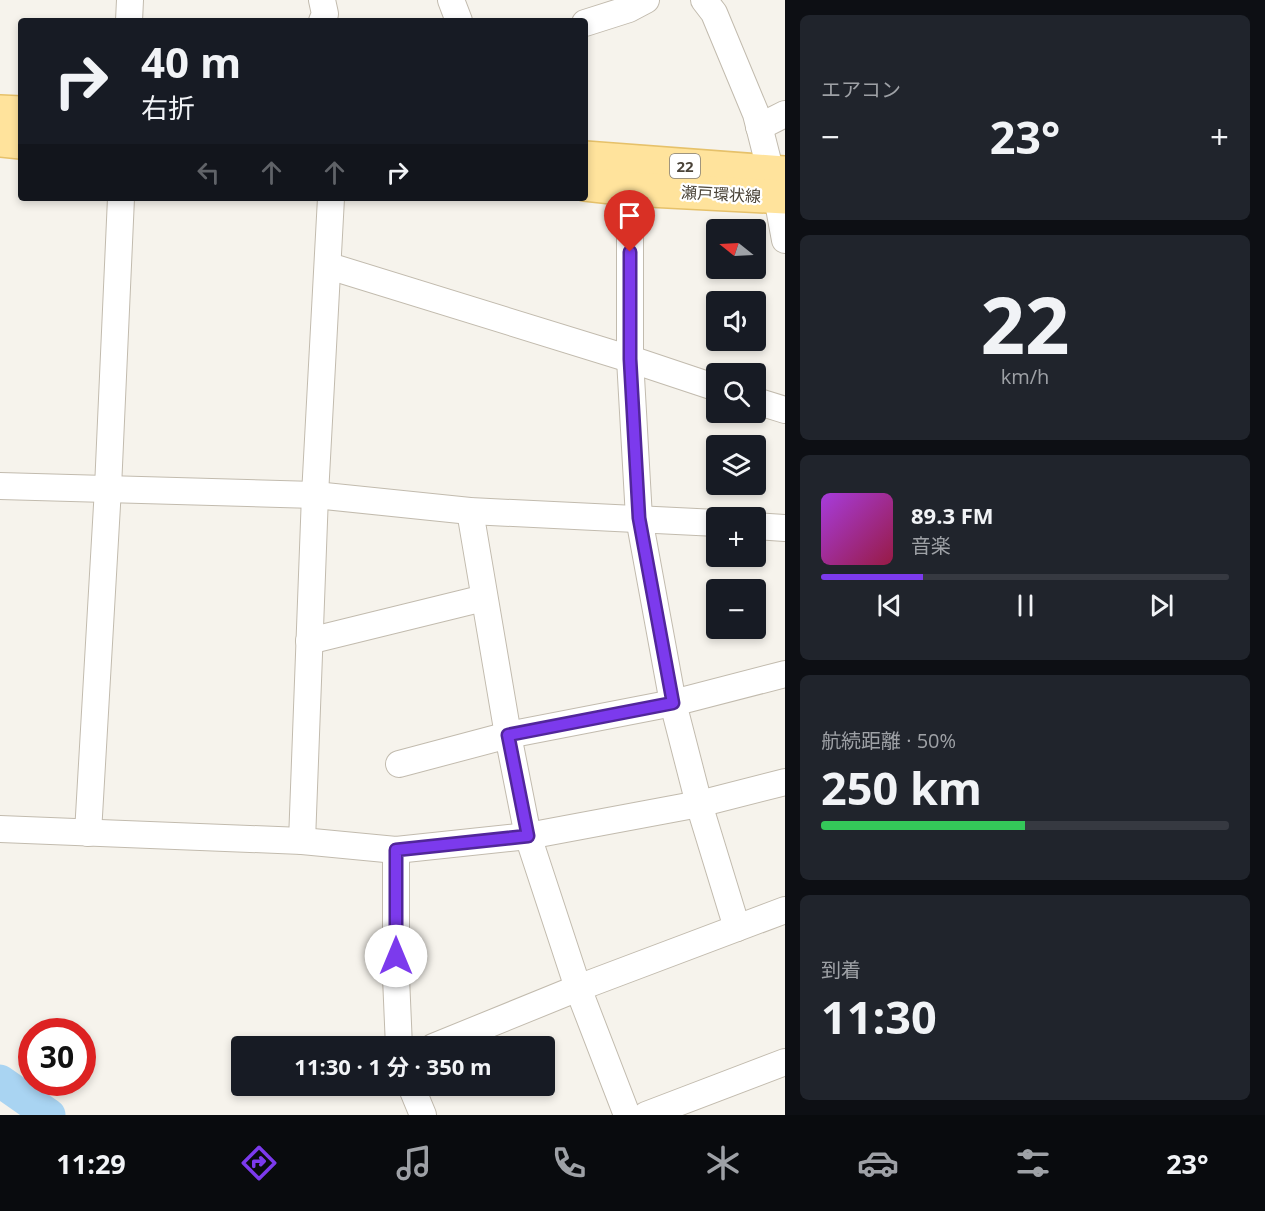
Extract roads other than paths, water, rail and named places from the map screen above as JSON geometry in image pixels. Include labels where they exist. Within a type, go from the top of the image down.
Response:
[{"type":"main road","points":[[0,112],[18,113]]},
{"type":"main road","points":[[0,140],[18,142]]},
{"type":"main road","name":"瀬戸環状線","points":[[588,158],[779,185]]},
{"type":"main road","name":"瀬戸環状線","points":[[588,184],[630,189],[779,185]]},
{"type":"street","points":[[129,18],[130,0]]},
{"type":"street","points":[[322,0],[325,14],[323,18]]},
{"type":"street","points":[[451,0],[458,18]]},
{"type":"street","points":[[588,22],[629,9],[646,0]]},
{"type":"street","points":[[704,0],[714,13],[756,114],[779,185],[785,240]]},
{"type":"street","points":[[759,127],[785,114]]},
{"type":"street","points":[[630,189],[630,359],[639,518],[673,703],[699,804],[737,928]]},
{"type":"street","points":[[88,832],[108,488],[121,201]]},
{"type":"street","points":[[302,841],[315,495],[332,201]]},
{"type":"street","points":[[329,266],[706,384]]},
{"type":"street","points":[[766,404],[785,410]]},
{"type":"street","points":[[0,486],[315,495],[470,511],[706,522]]},
{"type":"street","points":[[470,511],[508,735],[528,836],[578,988],[627,1115]]},
{"type":"street","points":[[766,527],[785,528]]},
{"type":"street","points":[[309,641],[484,598]]},
{"type":"street","points":[[399,764],[508,735],[673,703],[785,674]]},
{"type":"street","points":[[0,829],[302,841],[396,850],[528,836],[699,804],[785,782]]},
{"type":"street","points":[[396,850],[399,1036]]},
{"type":"street","points":[[460,1036],[578,988],[785,910]]},
{"type":"street","points":[[646,1115],[785,1062]]},
{"type":"street","points":[[415,1096],[423,1115]]},
{"type":"waterway","points":[[0,1081],[49,1115]]}]
